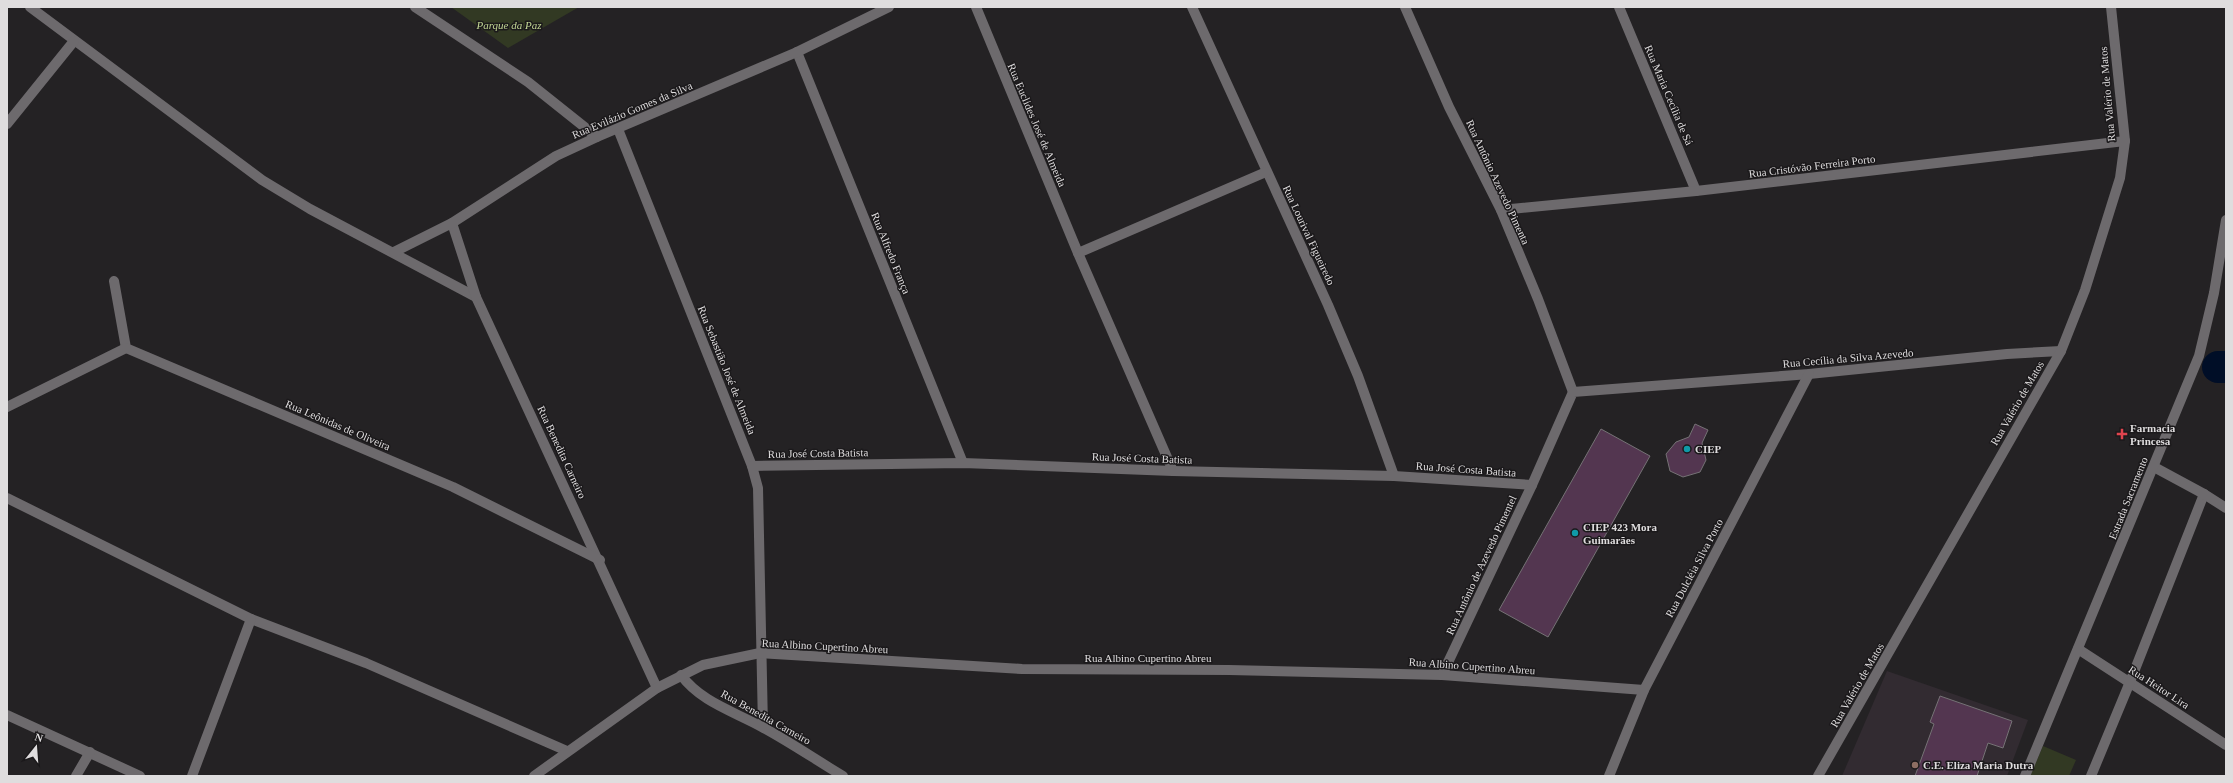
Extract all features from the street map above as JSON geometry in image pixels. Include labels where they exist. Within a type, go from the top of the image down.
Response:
[{"type":"street","points":[[30,7],[262,180],[310,209],[394,252],[476,297]]},
{"type":"street","points":[[415,7],[528,82],[597,137]]},
{"type":"street","name":"Rua Evilázio Gomes da Silva","points":[[394,252],[452,224],[556,156],[796,52],[889,7]]},
{"type":"street","name":"Rua Euclides José de Almeida","points":[[976,7],[1078,253],[1173,471]]},
{"type":"street","name":"Rua Lourival Figueiredo","points":[[1192,7],[1328,305],[1358,376],[1394,476]]},
{"type":"street","name":"Rua Antônio Azevedo Pimenta","points":[[1405,7],[1449,107],[1501,210],[1538,299],[1573,392]]},
{"type":"street","name":"Rua Maria Cecília de Sá","points":[[1619,7],[1696,192]]},
{"type":"street","name":"Rua Valério de Matos","points":[[1818,776],[2061,351],[2085,290],[2107,224],[2120,178],[2125,140],[2111,7]]},
{"type":"street","points":[[7,124],[74,41]]},
{"type":"street","name":"Rua Alfredo França","points":[[796,52],[963,463]]},
{"type":"street","name":"Rua Sebastião José de Almeida","points":[[618,129],[752,466],[758,488],[760,653],[763,727]]},
{"type":"street","name":"Rua Cristóvão Ferreira Porto","points":[[1501,210],[1696,192],[2125,140]]},
{"type":"street","points":[[1078,253],[1266,172]]},
{"type":"street","name":"Estrada Sacramento","points":[[2025,776],[2154,467],[2198,356],[2214,293],[2226,220]]},
{"type":"street","name":"Rua Benedita Carneiro","points":[[452,224],[476,297],[600,560],[658,688]]},
{"type":"street","points":[[7,407],[126,348],[114,281]]},
{"type":"street","name":"Rua Leônidas de Oliveira","points":[[126,348],[453,487],[600,560]]},
{"type":"street","name":"Rua Cecília da Silva Azevedo","points":[[1573,392],[1809,374],[2007,354],[2061,351]]},
{"type":"street","name":"Rua Dulcléia Silva Porto","points":[[1609,776],[1644,690],[1809,374]]},
{"type":"street","name":"Rua Antônio de Azevedo Pimentel","points":[[1442,675],[1532,485],[1573,392]]},
{"type":"street","name":"Rua José Costa Batista","points":[[752,466],[963,463],[1173,471],[1394,476],[1532,485]]},
{"type":"street","points":[[2154,467],[2204,494],[2226,508]]},
{"type":"street","points":[[2091,776],[2130,682],[2204,494]]},
{"type":"street","points":[[7,498],[251,619],[366,663],[567,752]]},
{"type":"street","points":[[192,776],[251,619]]},
{"type":"street","name":"Rua Heitor Lira","points":[[2078,649],[2226,745]]},
{"type":"street","name":"Rua Albino Cupertino Abreu","points":[[534,776],[658,688],[681,675],[702,665],[760,653],[1022,670],[1221,670],[1442,675],[1644,690]]},
{"type":"street","name":"Rua Benedita Carneiro","points":[[681,675],[691,688],[701,695],[763,727],[843,776]]},
{"type":"street","points":[[7,715],[140,776]]},
{"type":"street","points":[[76,776],[90,752]]},
{"type":"shaded area","points":[[1887,671],[2028,720],[2007,776],[1842,776]]},
{"type":"green space","name":"Parque da Paz","points":[[451,7],[579,7],[508,48]]},
{"type":"green space","points":[[2043,746],[2076,760],[2069,776],[2030,776]]},
{"type":"building","name":"CIEP","points":[[1695,424],[1708,430],[1702,443],[1706,460],[1700,472],[1683,477],[1670,471],[1666,454],[1676,442],[1689,437]]},
{"type":"building","name":"CIEP 423 Mora Guimarães","points":[[1601,429],[1650,456],[1548,637],[1499,610]]},
{"type":"building","points":[[1940,696],[2012,721],[2003,748],[1988,743],[1977,776],[1915,776],[1934,724],[1930,722]]},
{"type":"waterway","points":[[2218,367],[2226,367]]},
{"type":"place","name":"Farmacia Princesa","points":[[2122,434]]},
{"type":"place","name":"CIEP","points":[[1687,449]]},
{"type":"place","name":"CIEP 423 Mora Guimarães","points":[[1575,533]]},
{"type":"place","name":"C.E. Eliza Maria Dutra","points":[[1915,765]]}]
